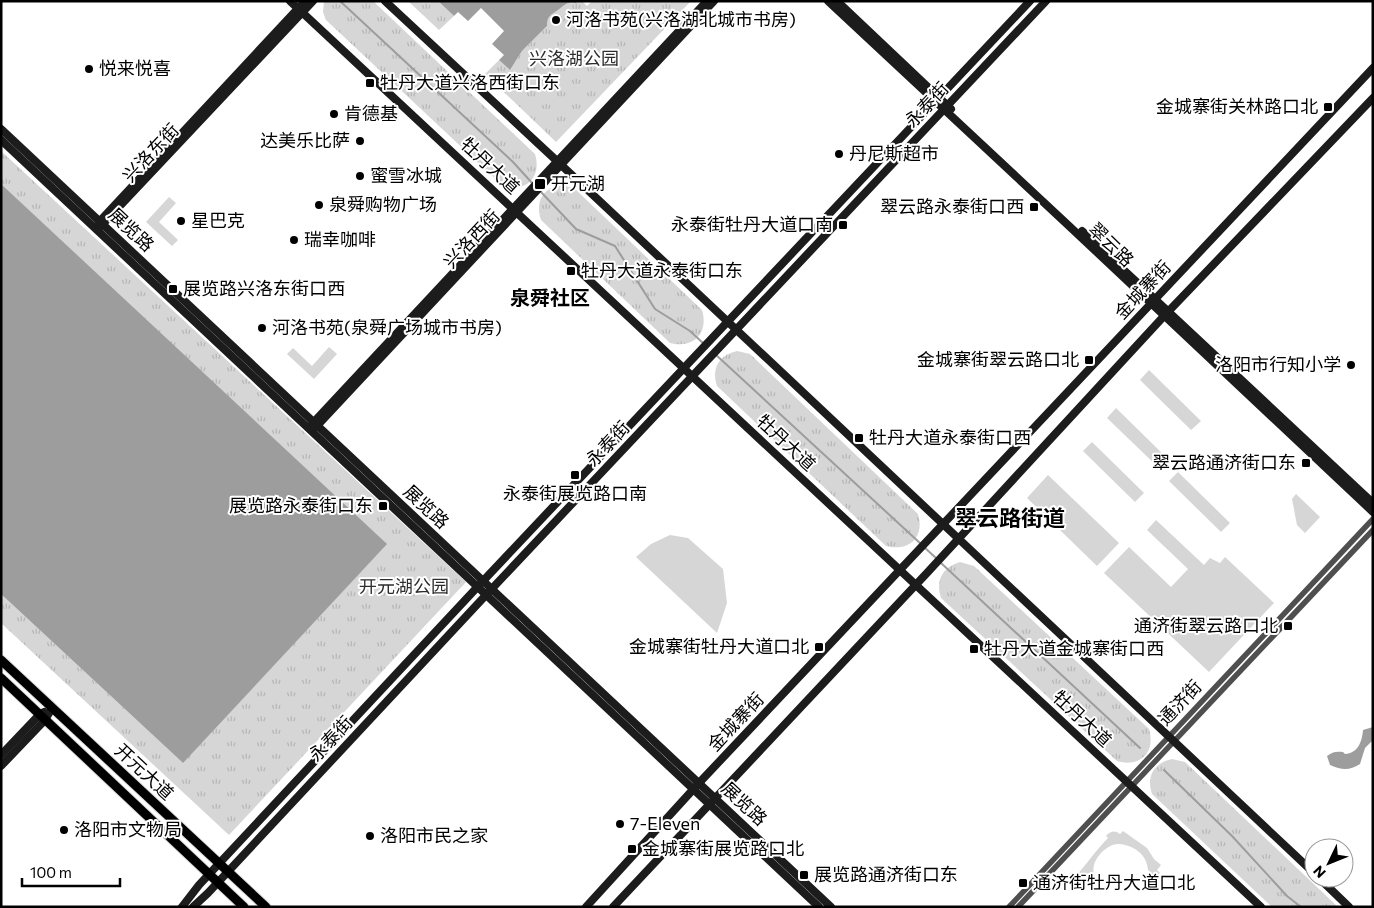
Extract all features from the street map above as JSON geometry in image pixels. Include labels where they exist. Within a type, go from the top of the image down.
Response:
[{"type":"main road","name":"牡丹大道","points":[[290,1],[1261,907]]},
{"type":"main road","name":"兴洛东街","points":[[300,11],[305,1]]},
{"type":"main road","name":"兴洛东街","points":[[100,225],[300,11],[313,1]]},
{"type":"main road","points":[[385,1],[560,163],[727,323],[1304,864]]},
{"type":"main road","name":"兴洛西街","points":[[560,163],[707,1]]},
{"type":"main road","name":"兴洛西街","points":[[313,427],[515,210],[714,1]]},
{"type":"main road","name":"翠云路","points":[[828,1],[946,107],[1153,301],[1373,512]]},
{"type":"main road","name":"翠云路","points":[[837,1],[938,100]]},
{"type":"main road","name":"永泰街","points":[[182,907],[209,874],[480,584],[1030,1]]},
{"type":"main road","name":"永泰街","points":[[192,907],[228,872],[488,592],[1046,1]]},
{"type":"main road","name":"金城寨街","points":[[586,907],[697,786],[1373,68]]},
{"type":"main road","name":"金城寨街","points":[[612,907],[926,574],[1166,314],[1373,98]]},
{"type":"main road","name":"展览路","points":[[1,129],[313,427],[697,786],[819,907]]},
{"type":"main road","name":"展览路","points":[[1,140],[100,225]]},
{"type":"main road","name":"翠云路","points":[[1166,314],[1373,503]]},
{"type":"main road","name":"开元大道","points":[[1,660],[266,907]]},
{"type":"main road","name":"开元大道","points":[[1,678],[244,907]]},
{"type":"main road","points":[[1,755],[52,708]]},
{"type":"main road","points":[[1,766],[42,717]]},
{"type":"main road","name":"展览路","points":[[711,800],[831,907]]},
{"type":"main road","points":[[1329,888],[1349,907]]},
{"type":"street","name":"通济街","points":[[1172,739],[1373,519]]},
{"type":"street","name":"通济街","points":[[1009,907],[1373,530]]},
{"type":"street","name":"通济街","points":[[1018,907],[1129,783]]},
{"type":"green space","points":[[324,1],[373,1],[535,154],[536,170],[530,181],[519,187],[503,186],[326,20],[323,12]]},
{"type":"green space","points":[[408,1],[438,1],[454,16],[439,30]]},
{"type":"green space","name":"兴洛湖公园","points":[[582,1],[587,6],[592,1],[691,1],[556,142],[485,74],[499,60],[510,70],[522,51],[547,26],[550,16],[566,4]]},
{"type":"green space","name":"开元湖公园","points":[[1,151],[466,582],[229,835],[1,623],[1,594],[183,763],[1,184]]},
{"type":"green space","points":[[560,185],[574,188],[702,310],[703,326],[697,338],[686,344],[670,343],[541,220],[539,208],[544,193]]},
{"type":"green space","points":[[169,197],[176,203],[159,222],[178,240],[172,246],[146,222]]},
{"type":"green space","points":[[329,347],[337,354],[314,379],[287,354],[293,348],[312,366]]},
{"type":"green space","points":[[737,351],[750,354],[918,514],[919,530],[913,541],[902,547],[886,546],[717,386],[715,374],[718,363],[725,356]]},
{"type":"green space","points":[[1149,370],[1201,421],[1191,430],[1140,380]]},
{"type":"green space","points":[[1116,408],[1168,459],[1159,468],[1107,418]]},
{"type":"green space","points":[[1092,442],[1144,493],[1135,502],[1083,451]]},
{"type":"green space","points":[[1178,472],[1230,523],[1221,532],[1169,481]]},
{"type":"green space","points":[[1048,475],[1119,543],[1097,566],[1027,498]]},
{"type":"green space","points":[[1296,494],[1320,517],[1305,533],[1297,525],[1292,499]]},
{"type":"green space","points":[[1156,520],[1204,565],[1210,558],[1220,563],[1225,557],[1274,603],[1209,672],[1104,573],[1129,547],[1171,587],[1188,569],[1147,530]]},
{"type":"green space","points":[[670,535],[688,538],[723,569],[727,603],[717,633],[636,557],[651,544]]},
{"type":"green space","points":[[960,562],[974,566],[1149,729],[1150,745],[1144,756],[1133,762],[1117,761],[941,598],[939,585],[942,575],[949,567]]},
{"type":"green space","points":[[1172,759],[1185,762],[1304,875],[1304,888],[1318,888],[1338,907],[1272,907],[1152,794],[1150,781],[1153,771],[1166,761]]},
{"type":"green space","points":[[1123,831],[1147,848],[1154,859],[1161,865],[1157,870],[1160,873],[1152,881],[1147,876],[1150,872],[1145,859],[1138,851],[1129,846],[1114,845],[1104,850],[1096,859],[1094,865],[1095,876],[1082,889],[1072,880],[1108,838],[1106,836],[1108,834],[1114,832],[1120,834]]},
{"type":"shaded area","points":[[438,1],[578,1],[566,4],[550,16],[547,26],[522,51],[510,70],[499,60],[504,55],[492,44],[504,31],[481,8],[468,21],[458,12],[454,16]]},
{"type":"shaded area","points":[[1,184],[387,544],[183,763],[1,594]]},
{"type":"shaded area","points":[[1373,727],[1373,740],[1365,748],[1360,764],[1345,769],[1330,765],[1327,756],[1336,752],[1343,752],[1345,754],[1353,752],[1362,739],[1363,730]]},
{"type":"waterway","points":[[340,1],[513,162],[533,184]]},
{"type":"waterway","points":[[540,191],[576,229],[615,246],[655,309],[690,331],[704,344]]},
{"type":"waterway","points":[[715,354],[921,544]]},
{"type":"waterway","points":[[924,547],[937,559]]},
{"type":"waterway","points":[[941,563],[1140,748]]},
{"type":"waterway","points":[[1164,770],[1232,836],[1287,896],[1301,907]]},
{"type":"place","name":"河洛书苑(兴洛湖北城市书房)","points":[[556,20]]},
{"type":"place","name":"悦来悦喜","points":[[89,69]]},
{"type":"place","name":"牡丹大道兴洛西街口东","points":[[370,83]]},
{"type":"place","name":"金城寨街关林路口北","points":[[1328,107]]},
{"type":"place","name":"肯德基","points":[[334,114]]},
{"type":"place","name":"达美乐比萨","points":[[360,141]]},
{"type":"place","name":"丹尼斯超市","points":[[839,154]]},
{"type":"place","name":"蜜雪冰城","points":[[360,176]]},
{"type":"place","name":"开元湖","points":[[540,184]]},
{"type":"place","name":"泉舜购物广场","points":[[319,205]]},
{"type":"place","name":"翠云路永泰街口西","points":[[1034,207]]},
{"type":"place","name":"星巴克","points":[[181,221]]},
{"type":"place","name":"永泰街牡丹大道口南","points":[[843,225]]},
{"type":"place","name":"瑞幸咖啡","points":[[294,240]]},
{"type":"place","name":"牡丹大道永泰街口东","points":[[571,271]]},
{"type":"place","name":"展览路兴洛东街口西","points":[[173,289]]},
{"type":"place","name":"河洛书苑(泉舜广场城市书房)","points":[[262,328]]},
{"type":"place","name":"金城寨街翠云路口北","points":[[1089,360]]},
{"type":"place","name":"洛阳市行知小学","points":[[1351,365]]},
{"type":"place","name":"牡丹大道永泰街口西","points":[[859,438]]},
{"type":"place","name":"翠云路通济街口东","points":[[1306,463]]},
{"type":"place","name":"永泰街展览路口南","points":[[575,475]]},
{"type":"place","name":"展览路永泰街口东","points":[[383,506]]},
{"type":"place","name":"通济街翠云路口北","points":[[1288,626]]},
{"type":"place","name":"金城寨街牡丹大道口北","points":[[819,647]]},
{"type":"place","name":"牡丹大道金城寨街口西","points":[[974,649]]},
{"type":"place","name":"7-Eleven","points":[[620,824]]},
{"type":"place","name":"洛阳市文物局","points":[[64,830]]},
{"type":"place","name":"洛阳市民之家","points":[[370,836]]},
{"type":"place","name":"金城寨街展览路口北","points":[[632,849]]},
{"type":"place","name":"展览路通济街口东","points":[[804,875]]},
{"type":"place","name":"通济街牡丹大道口北","points":[[1023,883]]},
{"type":"district","name":"泉舜社区","points":[[550,298]]},
{"type":"district","name":"翠云路街道","points":[[1010,518]]}]
